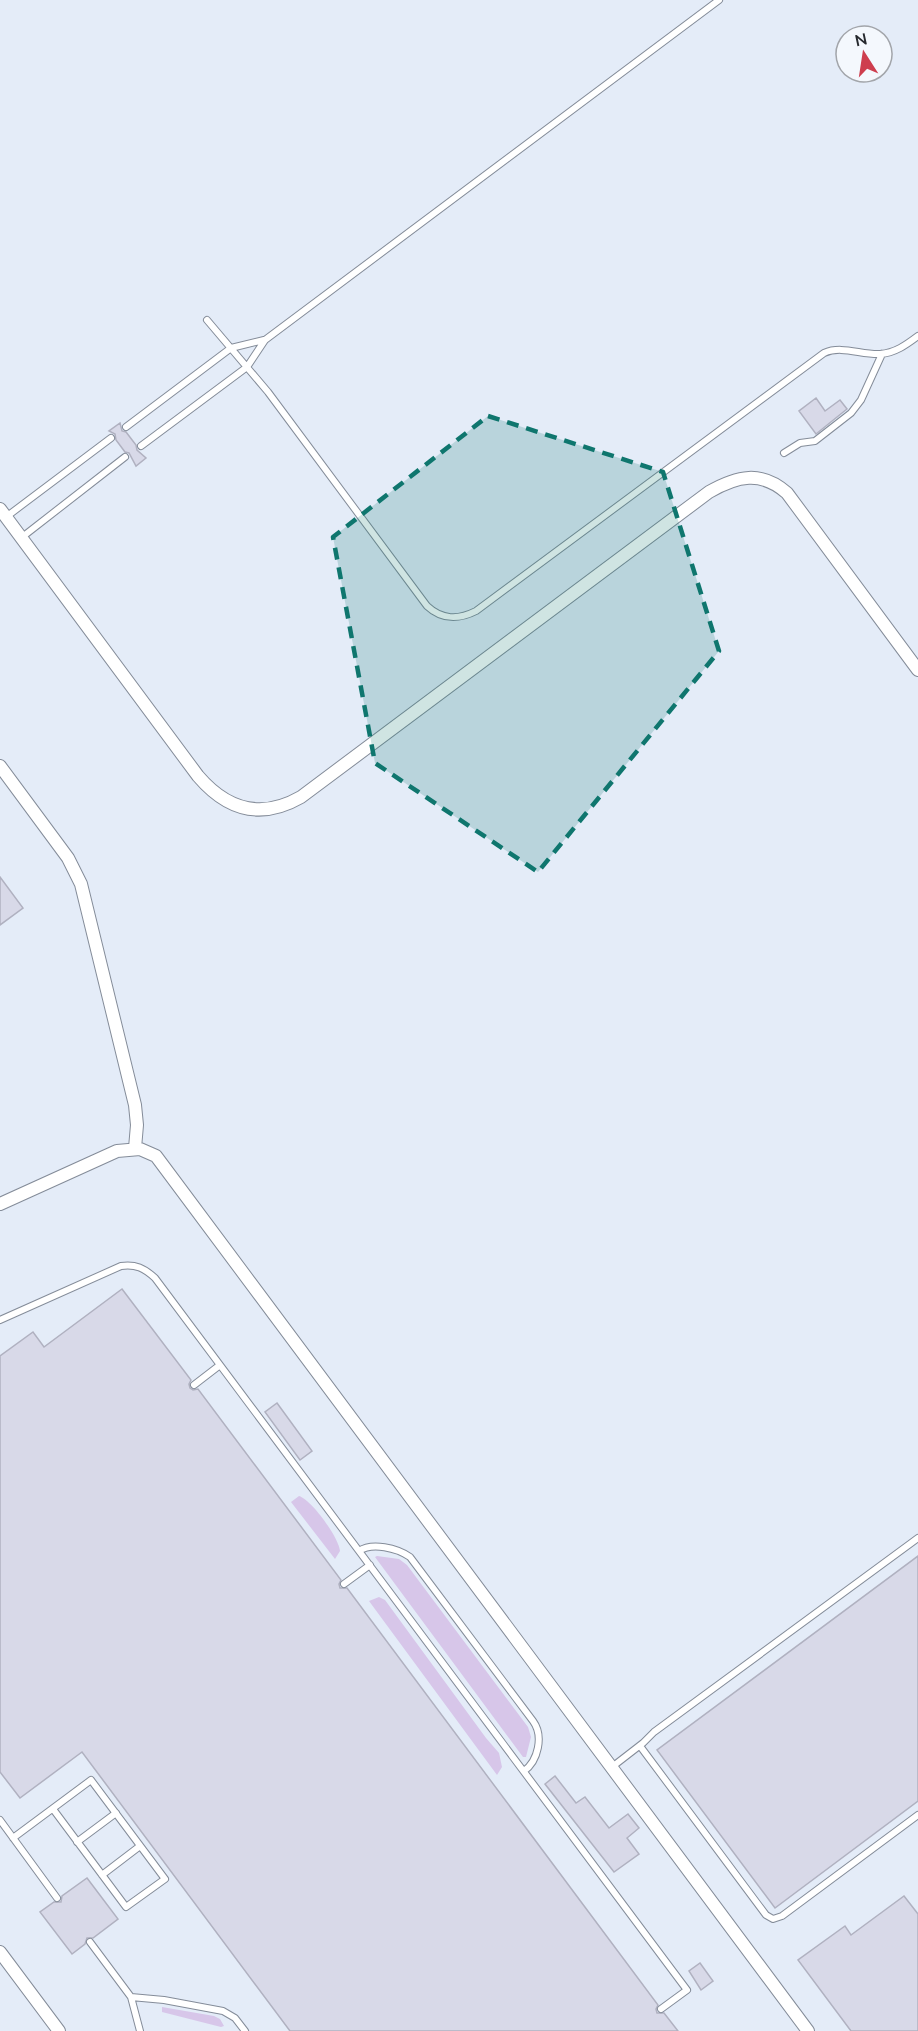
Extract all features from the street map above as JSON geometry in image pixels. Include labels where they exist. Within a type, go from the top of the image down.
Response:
[{"type":"street","points":[[3,513],[203,782],[225,801],[246,808],[280,806],[301,797],[709,492],[738,479],[765,479],[777,484],[787,493],[918,670]]},
{"type":"street","points":[[0,766],[68,858],[81,884],[135,1105],[137,1125],[135,1149]]},
{"type":"street","points":[[0,1204],[117,1151],[135,1149],[151,1152],[164,1165],[808,2031]]},
{"type":"street","points":[[0,1952],[59,2031]]},
{"type":"lane","points":[[141,446],[247,367],[265,340],[719,0]]},
{"type":"lane","points":[[207,320],[268,392],[427,606],[439,614],[452,618],[476,610],[824,353],[836,350],[882,354],[898,350],[918,336]]},
{"type":"lane","points":[[126,427],[231,348],[265,340]]},
{"type":"lane","points":[[784,453],[800,443],[815,441],[851,413],[861,400],[882,354]]},
{"type":"lane","points":[[3,513],[111,438]]},
{"type":"lane","points":[[21,538],[126,457]]},
{"type":"lane","points":[[0,1320],[116,1267],[135,1265],[142,1267],[155,1278],[687,1990],[662,2009]]},
{"type":"lane","points":[[194,1384],[220,1365]]},
{"type":"lane","points":[[612,1767],[654,1732],[918,1538]]},
{"type":"lane","points":[[359,1551],[367,1547],[387,1549],[402,1552],[410,1557],[519,1702],[536,1725],[538,1734],[534,1762],[524,1772]]},
{"type":"lane","points":[[344,1584],[370,1565]]},
{"type":"lane","points":[[640,1746],[766,1915],[773,1919],[782,1916],[918,1815]]},
{"type":"lane","points":[[13,1838],[91,1780],[165,1879],[126,1907],[53,1809]]},
{"type":"lane","points":[[77,1842],[116,1813]]},
{"type":"lane","points":[[0,1820],[57,1898]]},
{"type":"lane","points":[[102,1875],[140,1846]]},
{"type":"lane","points":[[90,1942],[131,1997],[140,2031]]},
{"type":"lane","points":[[131,1997],[171,2001],[223,2011],[235,2018],[245,2031]]},
{"type":"highlighted area","points":[[488,416],[663,472],[719,651],[538,872],[375,763],[333,537]]},
{"type":"shaded area","points":[[0,0],[918,0],[918,2031],[0,2031]]},
{"type":"shaded area","points":[[299,1496],[311,1504],[335,1537],[340,1551],[335,1559],[291,1502]]},
{"type":"shaded area","points":[[375,1557],[399,1559],[407,1565],[528,1727],[531,1737],[526,1757],[523,1757]]},
{"type":"shaded area","points":[[379,1597],[385,1600],[499,1753],[502,1767],[497,1775],[369,1601]]},
{"type":"shaded area","points":[[162,2007],[214,2016],[220,2019],[224,2026],[162,2012]]},
{"type":"building","points":[[816,398],[825,411],[840,400],[847,409],[816,434],[799,411]]},
{"type":"building","points":[[120,423],[122,431],[126,432],[137,450],[146,458],[136,466],[129,453],[125,452],[116,440],[115,434],[109,431]]},
{"type":"building","points":[[0,877],[23,908],[0,925]]},
{"type":"building","points":[[122,1289],[191,1380],[190,1388],[198,1389],[341,1580],[340,1588],[347,1588],[658,2005],[657,2013],[664,2013],[678,2031],[290,2031],[82,1752],[20,1798],[0,1772],[0,1356],[33,1332],[44,1347]]},
{"type":"building","points":[[277,1403],[312,1451],[300,1460],[265,1412]]},
{"type":"building","points":[[918,1556],[918,1801],[775,1908],[657,1750]]},
{"type":"building","points":[[555,1776],[576,1803],[585,1797],[609,1828],[628,1814],[639,1828],[627,1838],[639,1854],[614,1872],[545,1784]]},
{"type":"building","points":[[87,1878],[118,1919],[93,1938],[87,1938],[85,1944],[72,1954],[40,1912],[54,1902],[61,1902],[62,1896]]},
{"type":"building","points":[[904,1896],[918,1914],[918,2031],[851,2031],[798,1960],[845,1926],[851,1935]]},
{"type":"building","points":[[700,1963],[713,1981],[701,1990],[689,1971]]}]
